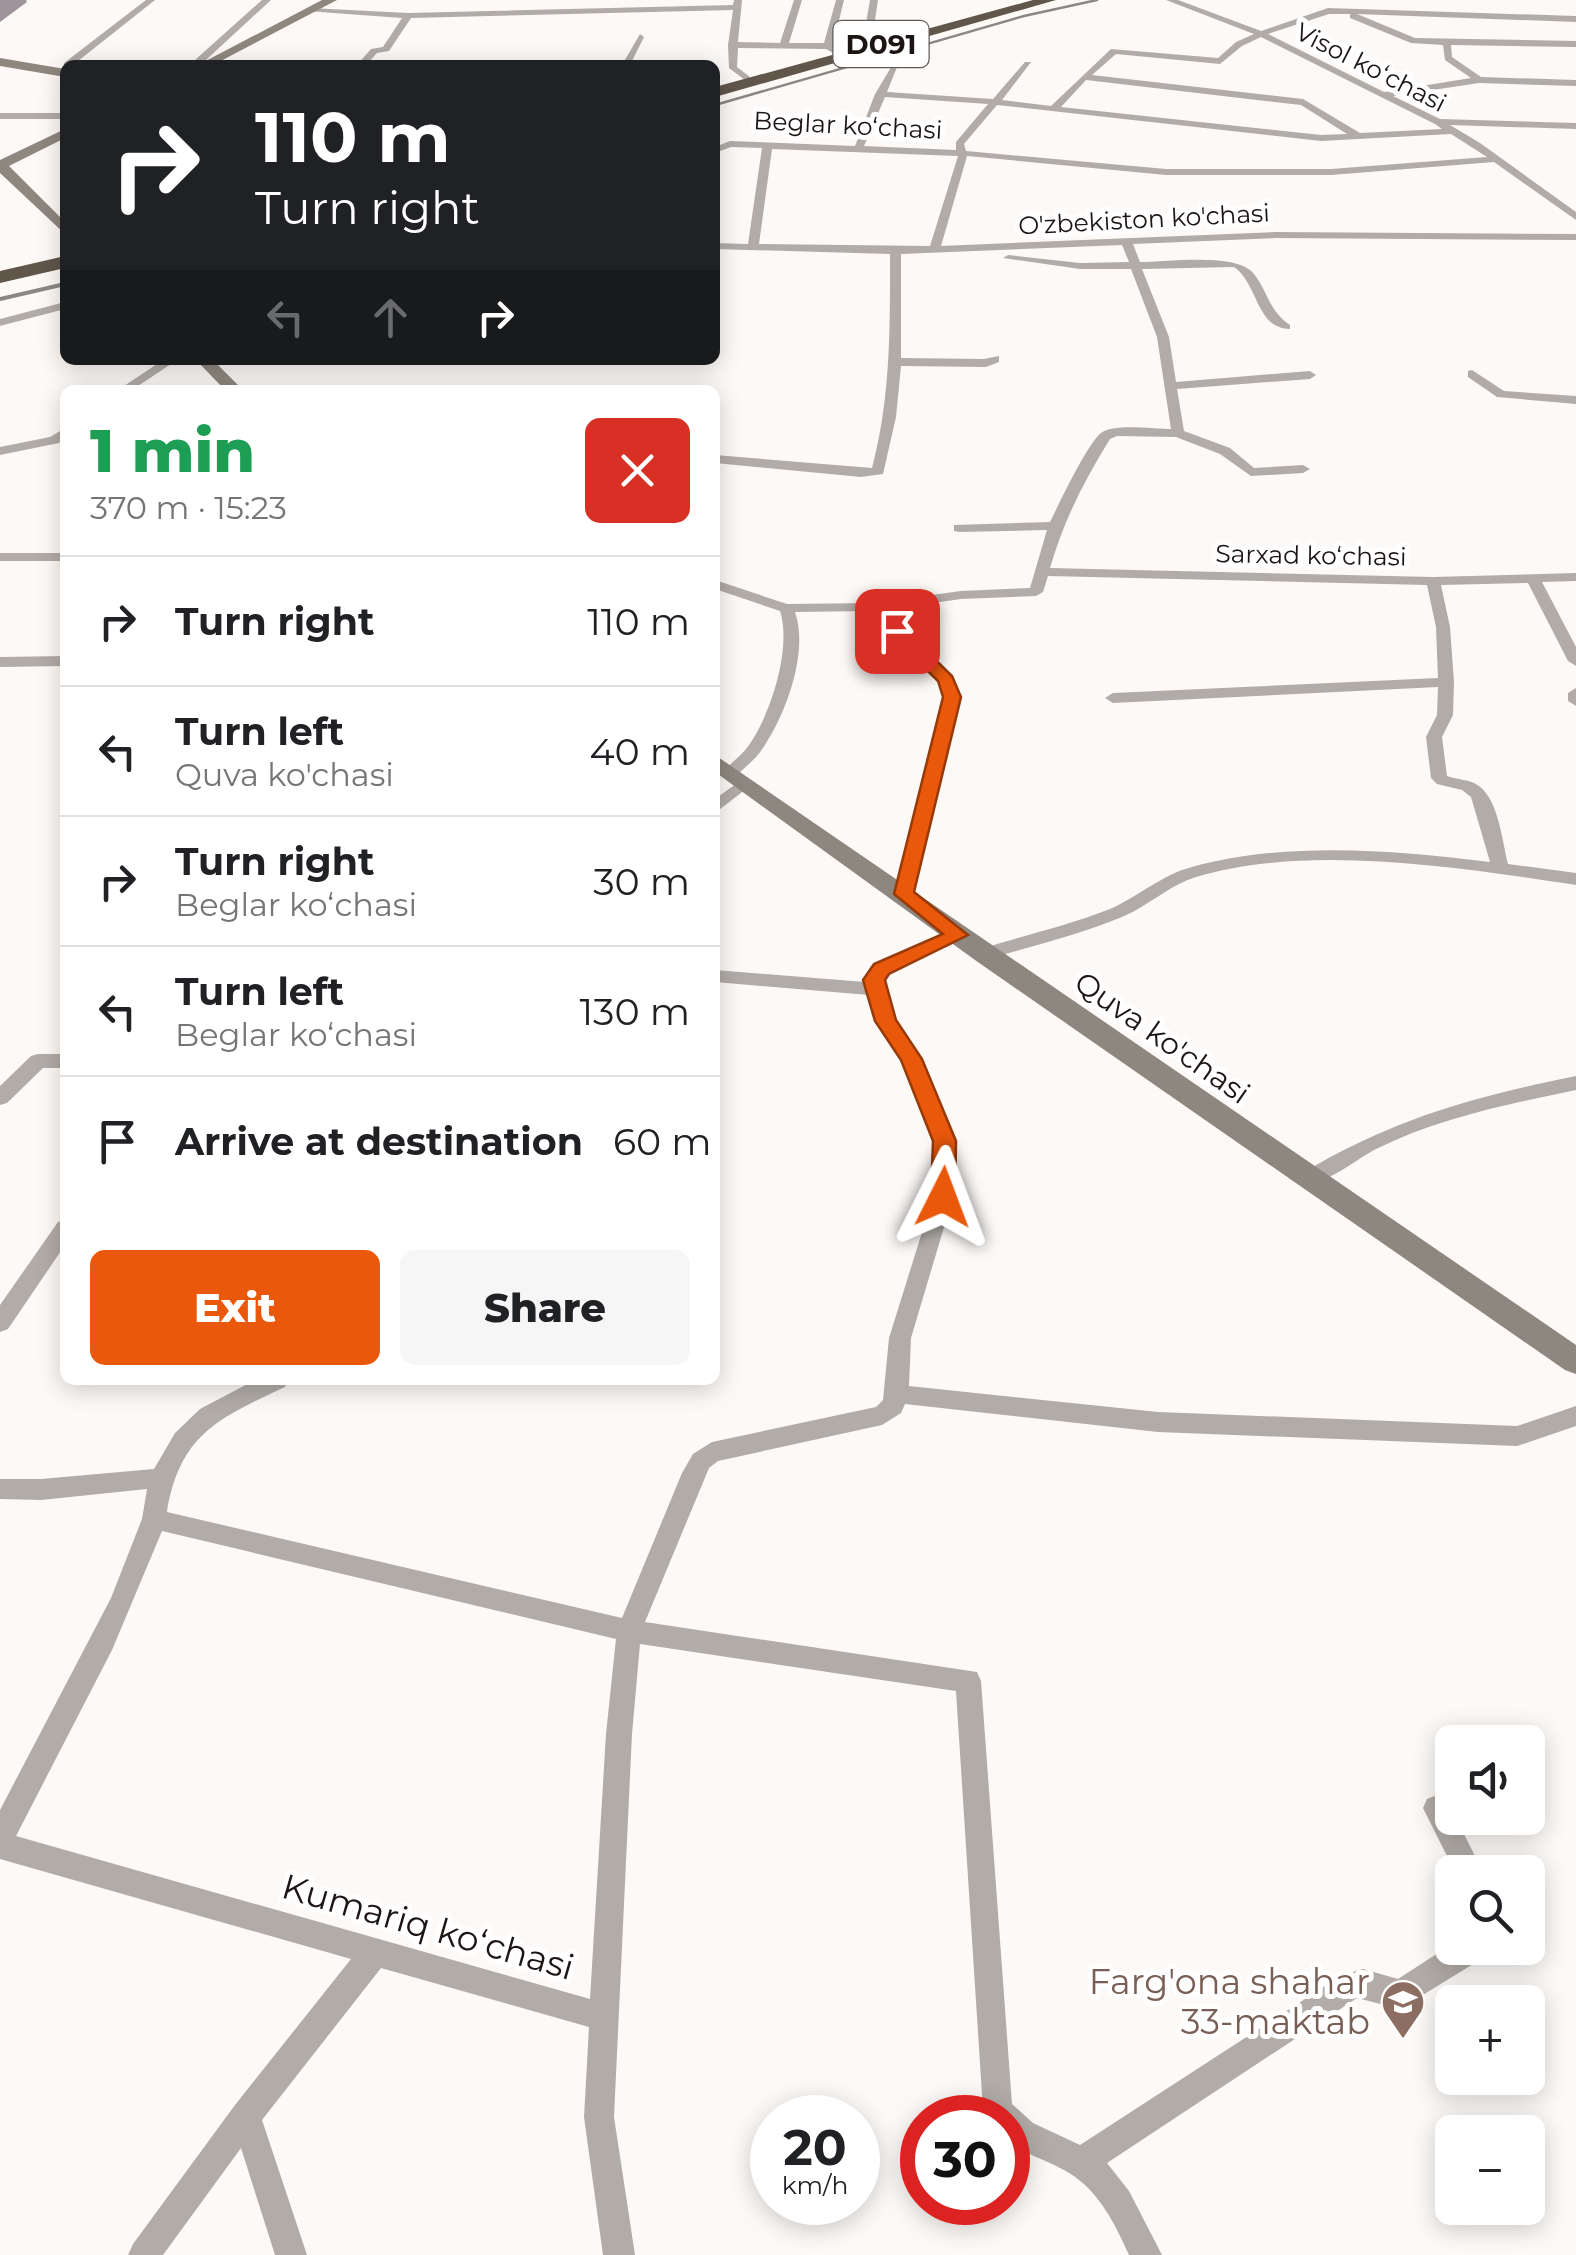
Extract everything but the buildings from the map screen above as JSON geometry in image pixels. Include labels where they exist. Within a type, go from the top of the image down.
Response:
[{"type":"highway","name":"D091","points":[[720,86],[832,49],[1026,0]]},
{"type":"highway","name":"D091","points":[[720,87],[1049,0]]},
{"type":"highway","points":[[0,277],[60,263]]},
{"type":"highway","points":[[0,285],[60,271]]},
{"type":"main road","points":[[214,60],[331,0]]},
{"type":"main road","points":[[0,62],[60,69]]},
{"type":"main road","points":[[60,135],[0,166],[60,225]]},
{"type":"main road","points":[[209,365],[230,385]]},
{"type":"main road","name":"Quva ko'chasi","points":[[730,773],[984,954],[1576,1361]]},
{"type":"street","points":[[75,60],[151,0]]},
{"type":"street","points":[[200,60],[267,0]]},
{"type":"street","points":[[784,45],[798,0]]},
{"type":"street","points":[[732,44],[832,49],[840,0]]},
{"type":"street","points":[[874,0],[868,34],[878,40]]},
{"type":"street","points":[[1170,0],[1260,34]]},
{"type":"street","points":[[310,10],[408,16],[738,4],[733,68],[745,76]]},
{"type":"street","points":[[1342,11],[1448,58],[1479,80]]},
{"type":"street","name":"Visol koʻchasi","points":[[1260,34],[1316,14],[1342,11],[1576,20]]},
{"type":"street","points":[[366,60],[374,51],[388,47],[408,16]]},
{"type":"street","points":[[1054,108],[1114,51],[1220,61],[1239,44],[1260,34]]},
{"type":"street","name":"Visol koʻchasi","points":[[1260,34],[1438,122],[1576,217]]},
{"type":"street","points":[[628,60],[640,37]]},
{"type":"street","points":[[1414,42],[1576,44]]},
{"type":"street","points":[[1447,43],[1448,58]]},
{"type":"street","points":[[934,250],[963,155],[959,144],[1028,64]]},
{"type":"street","points":[[858,150],[893,67]]},
{"type":"street","points":[[1084,77],[1303,102],[1358,136]]},
{"type":"street","points":[[1386,94],[1479,80],[1576,83]]},
{"type":"street","points":[[880,94],[1054,108],[1321,138],[1452,131]]},
{"type":"street","points":[[0,116],[60,116]]},
{"type":"street","points":[[1438,122],[1576,126]]},
{"type":"street","name":"Beglar koʻchasi","points":[[720,148],[730,144],[1004,155],[1151,171],[1209,172],[1331,172],[1496,159]]},
{"type":"street","points":[[754,248],[767,146]]},
{"type":"street","name":"O'zbekiston ko'chasi","points":[[720,246],[895,251],[1275,235],[1576,238]]},
{"type":"street","points":[[1126,243],[1163,337],[1178,433]]},
{"type":"street","points":[[971,250],[1062,266],[1240,266],[1248,273],[1269,318],[1286,327]]},
{"type":"street","points":[[720,460],[861,473],[878,471],[892,406],[896,362],[895,251]]},
{"type":"street","points":[[0,324],[60,306]]},
{"type":"street","points":[[896,362],[986,363],[994,358]]},
{"type":"street","points":[[132,385],[163,365]]},
{"type":"street","points":[[1472,374],[1501,394],[1576,400]]},
{"type":"street","points":[[1173,386],[1310,375]]},
{"type":"street","points":[[720,586],[786,608],[873,607],[960,595],[1031,593],[1040,588],[1055,526],[1074,486],[1107,434],[1178,433],[1225,451],[1251,472],[1303,468]]},
{"type":"street","points":[[0,451],[60,438]]},
{"type":"street","points":[[959,528],[1055,526]]},
{"type":"street","points":[[0,558],[60,557]]},
{"type":"street","name":"Sarxad koʻchasi","points":[[1044,572],[1434,581],[1576,577]]},
{"type":"street","points":[[1534,578],[1576,660]]},
{"type":"street","points":[[1434,581],[1443,626],[1446,682],[1445,714],[1434,737],[1439,778],[1448,784],[1467,786],[1478,795],[1500,868]]},
{"type":"street","points":[[873,607],[946,680],[952,697],[904,894]]},
{"type":"street","points":[[720,796],[730,773],[756,748],[784,681],[791,632],[786,608]]},
{"type":"street","points":[[0,662],[60,660]]},
{"type":"street","points":[[1113,698],[1446,682]]},
{"type":"street","points":[[984,954],[1117,912],[1192,872],[1257,860],[1366,858],[1500,868],[1576,879]]},
{"type":"street","points":[[619,2255],[599,2117],[619,1734],[629,1630],[690,1480],[705,1456],[882,1415],[892,1406],[897,1394],[900,1338],[943,1197],[947,1161],[945,1141],[911,1059],[886,1021],[875,976],[882,969],[958,935]]},
{"type":"street","points":[[720,976],[876,989]]},
{"type":"street","points":[[0,1098],[38,1061],[60,1061]]},
{"type":"street","points":[[1308,1178],[1371,1143],[1423,1124],[1576,1084]]},
{"type":"street","points":[[0,1323],[60,1235]]},
{"type":"street","points":[[0,1841],[91,1666],[141,1558],[162,1478],[175,1449],[199,1420],[267,1385]]},
{"type":"street","points":[[897,1394],[1158,1422],[1517,1436],[1576,1416]]},
{"type":"street","points":[[0,1489],[41,1492],[134,1478],[162,1478]]},
{"type":"street","points":[[154,1518],[629,1630],[968,1681],[996,2095]]},
{"type":"street","name":"Kumariq koʻchasi","points":[[0,1841],[604,2017]]},
{"type":"street","points":[[144,2255],[246,2116],[377,1950]]},
{"type":"street","points":[[1082,2162],[1352,1985],[1363,1983],[1400,1994],[1447,1965]]},
{"type":"street","points":[[246,2116],[291,2255]]},
{"type":"street","points":[[1030,2138],[1082,2162],[1110,2190],[1146,2255]]},
{"type":"railway","points":[[720,104],[1024,16],[1097,0]]},
{"type":"railway","points":[[0,299],[60,285]]},
{"type":"place","name":"Farg'ona shahar 33-maktab","points":[[1403,2040]]},
{"type":"route","points":[[897,631],[946,680],[952,697],[904,894],[958,935],[876,972],[874,980],[886,1021],[911,1059],[945,1141],[943,1197]]}]
